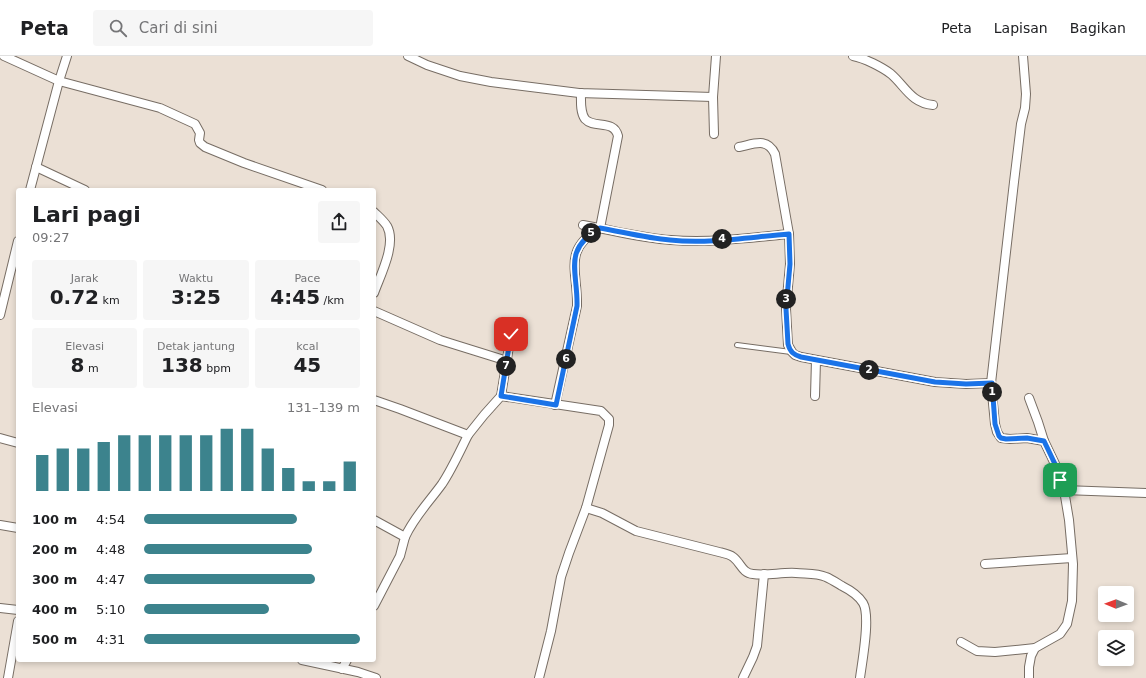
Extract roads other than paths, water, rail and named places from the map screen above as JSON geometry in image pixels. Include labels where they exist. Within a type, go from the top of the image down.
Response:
[{"type":"street","points":[[4,56],[59,81],[160,108],[195,124],[200,133],[200,143],[205,147],[244,163],[316,188]]},
{"type":"street","points":[[31,188],[66,56]]},
{"type":"street","points":[[408,56],[427,65],[460,76],[491,82],[581,93],[713,97]]},
{"type":"street","points":[[714,134],[713,97],[716,56]]},
{"type":"street","points":[[854,56],[876,65],[890,73],[917,101],[933,105]]},
{"type":"street","points":[[1023,56],[1026,94],[1025,108],[1021,124],[1014,182],[992,383],[995,424],[999,436],[1006,439],[1027,438],[1044,441]]},
{"type":"street","points":[[556,405],[577,306],[574,268],[575,256],[583,241],[591,233],[600,228],[618,136],[615,129],[610,126],[589,122],[585,119],[581,108],[581,93]]},
{"type":"street","points":[[739,147],[766,143],[773,149],[777,160],[789,234],[790,264],[786,309],[788,344],[795,355],[935,382],[966,384],[992,383]]},
{"type":"street","points":[[36,167],[81,188]]},
{"type":"street","points":[[376,214],[387,226],[389,251],[376,288]]},
{"type":"street","points":[[583,225],[671,240],[698,241],[789,234]]},
{"type":"street","points":[[0,315],[16,249]]},
{"type":"street","points":[[376,312],[440,340],[501,359],[506,368]]},
{"type":"street","points":[[376,602],[400,556],[409,527],[442,483],[468,435],[484,414],[501,396],[511,334]]},
{"type":"street","points":[[816,360],[816,396]]},
{"type":"street","points":[[501,396],[601,411],[609,419],[609,425],[586,508],[561,577],[551,631],[539,678]]},
{"type":"street","points":[[961,642],[977,651],[995,652],[1035,648],[1060,634],[1067,624],[1072,601],[1072,558],[1069,520],[1064,490],[1055,464],[1044,441],[1029,398]]},
{"type":"street","points":[[376,401],[468,435]]},
{"type":"street","points":[[0,438],[16,442]]},
{"type":"street","points":[[1064,490],[1146,494]]},
{"type":"street","points":[[586,508],[602,513],[636,531],[730,556],[734,558],[746,572],[753,574],[815,574],[826,577],[856,595],[864,604],[866,618],[860,678]]},
{"type":"street","points":[[376,521],[405,537]]},
{"type":"street","points":[[0,525],[16,528]]},
{"type":"street","points":[[985,564],[1072,558]]},
{"type":"street","points":[[743,678],[757,646],[764,574]]},
{"type":"street","points":[[0,608],[16,610]]},
{"type":"street","points":[[8,678],[16,632]]},
{"type":"street","points":[[1029,678],[1031,656],[1035,648]]},
{"type":"street","points":[[311,662],[376,678]]},
{"type":"street","points":[[342,669],[346,662]]},
{"type":"lane","points":[[737,345],[792,352]]}]
